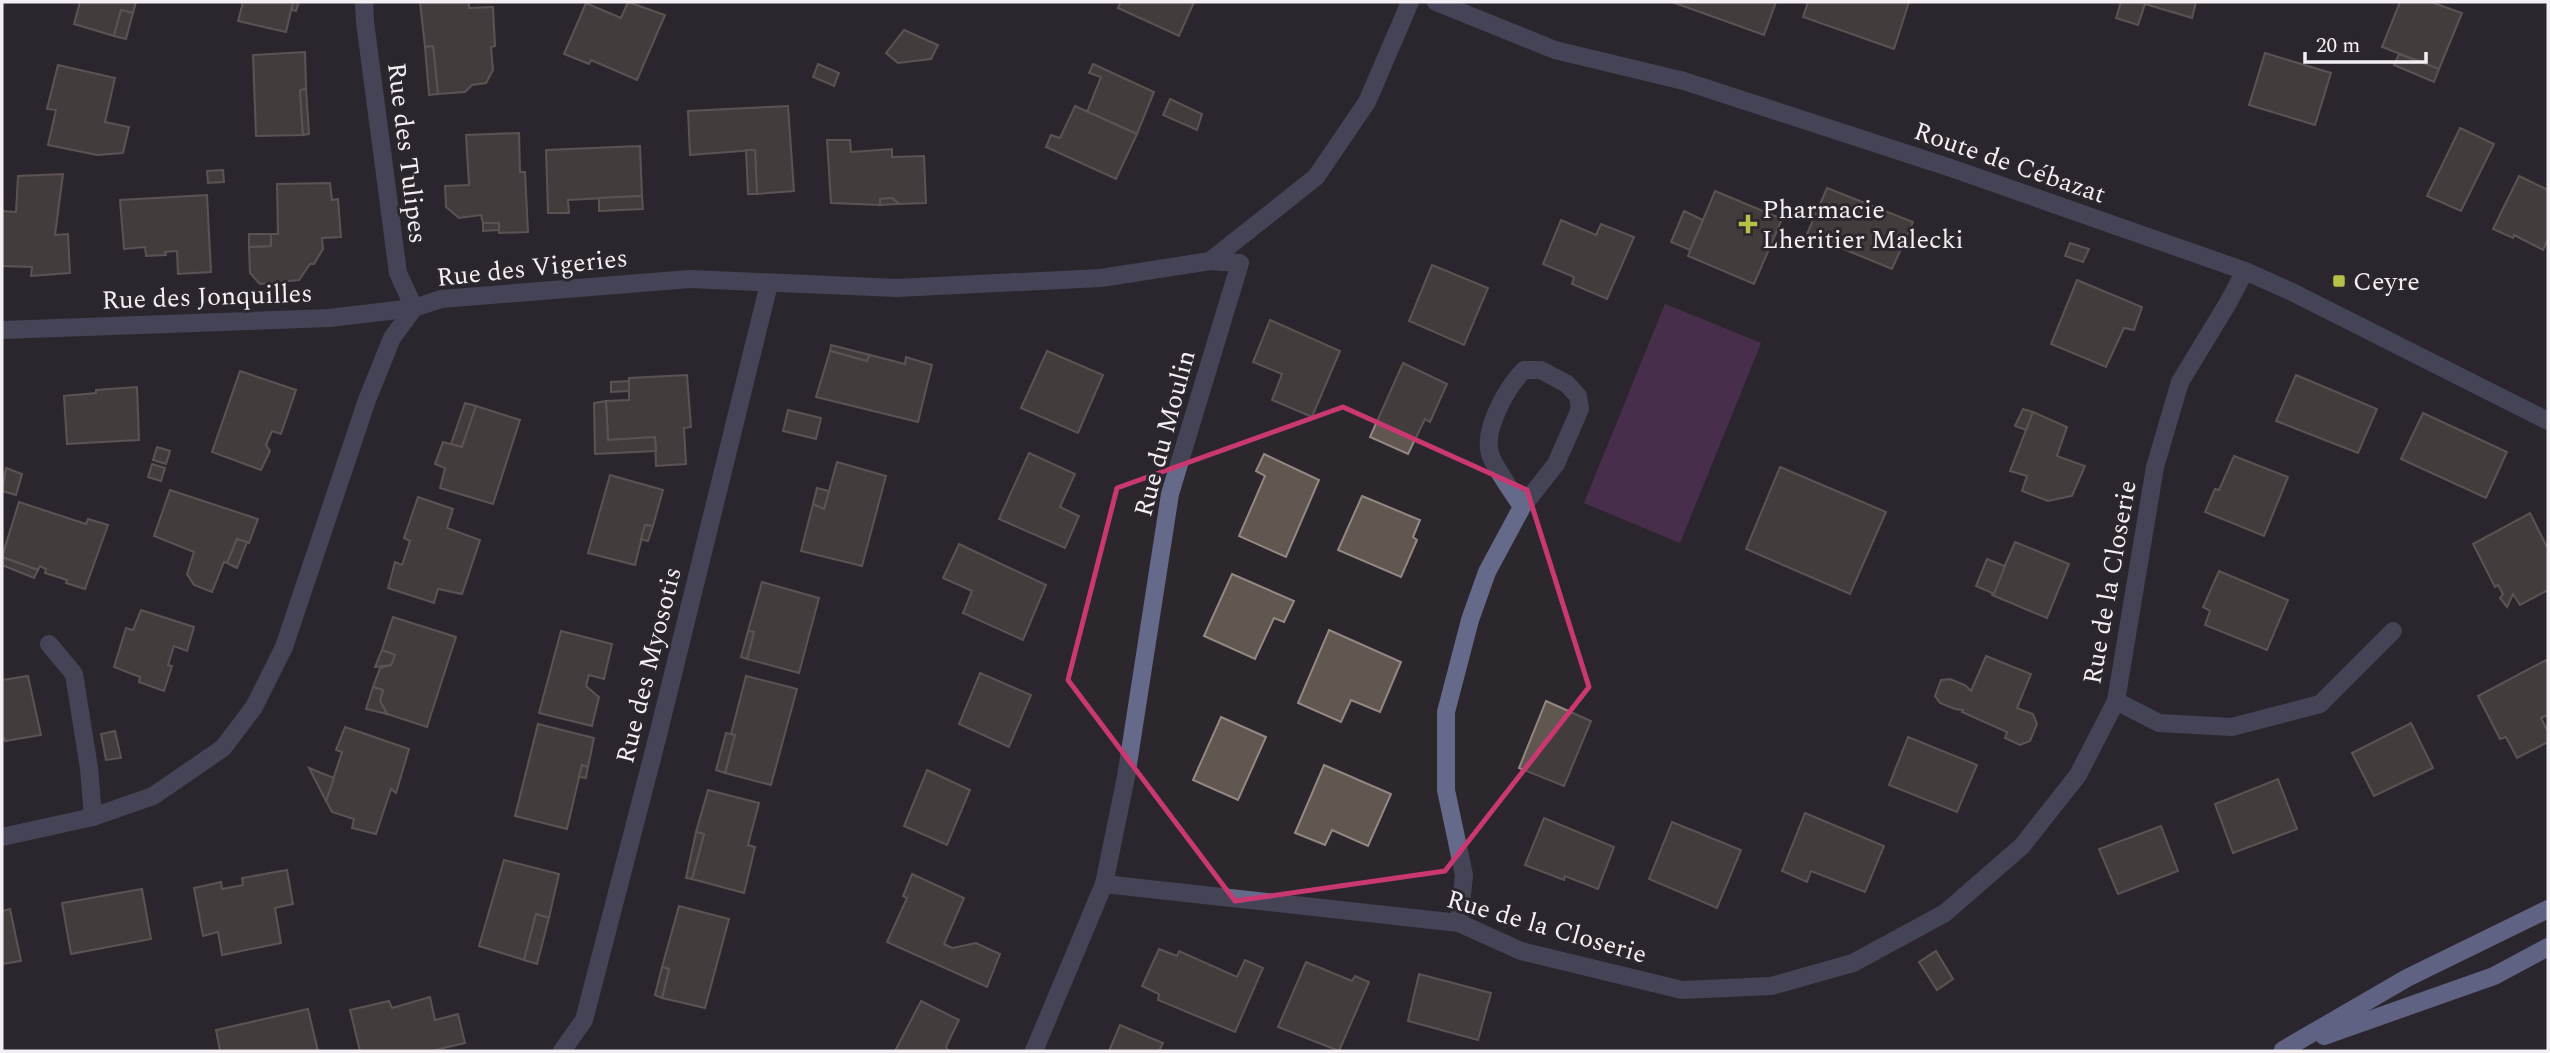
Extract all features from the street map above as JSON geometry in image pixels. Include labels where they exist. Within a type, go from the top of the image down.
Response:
[{"type":"main road","points":[[2281,1051],[2407,978],[2548,908]]},
{"type":"main road","points":[[2281,1051],[2494,976],[2548,947]]},
{"type":"street","name":"Rue des Tulipes","points":[[364,2],[398,273],[414,309]]},
{"type":"street","points":[[1210,261],[1316,177],[1367,102],[1410,2]]},
{"type":"street","name":"Route de Cébazat","points":[[1436,2],[1555,50],[1684,82],[1951,168],[2245,271],[2548,421]]},
{"type":"street","name":"Rue des Vigeries","points":[[2,836],[93,817],[153,796],[222,748],[254,707],[284,647],[367,400],[391,338],[414,309],[441,299],[690,279],[897,288],[1101,278],[1210,261]]},
{"type":"street","name":"Rue du Moulin","points":[[1034,1051],[1104,884],[1126,778],[1170,494],[1240,263],[1210,261]]},
{"type":"street","name":"Rue de la Closerie","points":[[1104,884],[1460,923],[1521,951],[1682,990],[1771,986],[1853,963],[1945,912],[2022,846],[2078,775],[2116,701],[2155,467],[2180,382],[2245,271]]},
{"type":"street","name":"Rue des Myosotis","points":[[562,1051],[584,1020],[659,735],[769,284]]},
{"type":"street","name":"Rue des Jonquilles","points":[[2,330],[329,318],[414,309]]},
{"type":"street","points":[[1460,923],[1464,875],[1447,790],[1446,712],[1470,620],[1487,572],[1522,507],[1556,464],[1580,409],[1578,396],[1567,384],[1541,370],[1524,370],[1511,383],[1489,433],[1490,455],[1522,507]]},
{"type":"street","points":[[2116,701],[2159,723],[2232,727],[2320,704],[2393,631]]},
{"type":"street","points":[[49,645],[74,674],[89,768],[93,817]]},
{"type":"highlighted area","points":[[1343,407],[1527,490],[1589,687],[1445,871],[1235,901],[1068,680],[1117,488]]},
{"type":"shaded area","points":[[1665,304],[1761,343],[1680,543],[1584,503]]},
{"type":"building","points":[[80,2],[136,2],[133,13],[121,10],[114,36],[74,24]]},
{"type":"building","points":[[243,2],[293,2],[286,32],[238,21]]},
{"type":"building","points":[[293,2],[299,2],[296,11],[292,10]]},
{"type":"building","points":[[420,2],[469,2],[469,8],[493,7],[493,70],[486,83],[472,85],[465,92],[438,94],[433,46],[425,47]]},
{"type":"building","points":[[628,2],[665,15],[637,80],[591,60],[589,64],[564,54],[586,3],[621,18]]},
{"type":"building","points":[[1121,2],[1194,2],[1179,36],[1118,8]]},
{"type":"building","points":[[1672,2],[1776,2],[1764,35]]},
{"type":"building","points":[[1808,2],[1909,2],[1894,49],[1803,17]]},
{"type":"building","points":[[2121,2],[2196,2],[2192,18],[2145,4],[2138,25],[2116,18]]},
{"type":"building","points":[[2400,2],[2431,2],[2462,13],[2439,69],[2382,47]]},
{"type":"building","points":[[121,10],[133,13],[126,39],[114,36]]},
{"type":"building","points":[[904,30],[938,45],[931,59],[898,63],[886,53]]},
{"type":"building","points":[[433,46],[438,94],[429,95],[425,47]]},
{"type":"building","points":[[305,52],[306,89],[300,90],[303,135],[256,136],[253,55]]},
{"type":"building","points":[[2265,53],[2331,73],[2315,125],[2249,105]]},
{"type":"building","points":[[2399,54],[2439,69],[2434,82],[2394,65]]},
{"type":"building","points":[[818,64],[839,73],[834,86],[813,77]]},
{"type":"building","points":[[1093,64],[1154,92],[1137,134],[1087,112],[1101,77],[1089,73]]},
{"type":"building","points":[[58,65],[115,78],[105,122],[129,127],[123,153],[97,155],[48,145],[56,110],[47,109]]},
{"type":"building","points":[[306,89],[309,134],[303,135],[300,90]]},
{"type":"building","points":[[1170,99],[1202,114],[1197,130],[1163,115]]},
{"type":"building","points":[[788,106],[794,191],[757,194],[755,150],[690,155],[688,111]]},
{"type":"building","points":[[1075,106],[1137,134],[1116,179],[1046,147],[1051,135],[1060,138]]},
{"type":"building","points":[[2460,128],[2494,144],[2461,211],[2427,196]]},
{"type":"building","points":[[519,133],[520,172],[525,172],[528,232],[499,233],[499,223],[483,223],[481,215],[459,218],[446,207],[445,186],[469,185],[466,135]]},
{"type":"building","points":[[827,140],[850,140],[851,152],[892,149],[892,157],[924,156],[926,203],[899,204],[892,198],[880,199],[880,205],[831,203]]},
{"type":"building","points":[[640,146],[642,196],[568,200],[569,213],[548,213],[546,150]]},
{"type":"building","points":[[746,150],[755,150],[757,194],[748,194]]},
{"type":"building","points":[[223,170],[224,182],[208,183],[207,171]]},
{"type":"building","points":[[63,174],[55,235],[68,234],[70,273],[31,276],[32,267],[2,266],[2,211],[16,212],[18,176]]},
{"type":"building","points":[[2519,176],[2548,190],[2548,239],[2543,250],[2514,235],[2513,238],[2493,229]]},
{"type":"building","points":[[330,183],[332,200],[338,199],[341,237],[322,238],[323,249],[299,280],[260,284],[250,273],[249,247],[271,246],[271,234],[278,234],[277,184]]},
{"type":"building","points":[[1827,188],[1913,222],[1892,269],[1807,234]]},
{"type":"building","points":[[1715,191],[1782,219],[1754,284],[1688,256]]},
{"type":"building","points":[[207,195],[211,272],[178,274],[177,251],[165,252],[166,255],[146,256],[145,247],[124,249],[120,200]]},
{"type":"building","points":[[642,196],[643,209],[599,211],[599,198]]},
{"type":"building","points":[[892,198],[899,204],[880,205],[880,199]]},
{"type":"building","points":[[1684,211],[1703,220],[1690,250],[1671,242]]},
{"type":"building","points":[[1561,220],[1596,235],[1601,224],[1634,237],[1607,299],[1572,284],[1574,277],[1543,264]]},
{"type":"building","points":[[483,223],[499,223],[499,230],[483,231]]},
{"type":"building","points":[[249,234],[271,234],[271,246],[249,247]]},
{"type":"building","points":[[2070,243],[2089,249],[2083,262],[2065,256]]},
{"type":"building","points":[[1432,265],[1488,288],[1464,345],[1409,321]]},
{"type":"building","points":[[2077,280],[2142,307],[2134,330],[2124,328],[2106,367],[2051,344]]},
{"type":"building","points":[[1270,320],[1340,351],[1312,417],[1272,400],[1282,374],[1253,362]]},
{"type":"building","points":[[831,345],[870,355],[867,361],[830,351]]},
{"type":"building","points":[[830,351],[867,361],[870,355],[905,364],[906,357],[932,365],[918,422],[816,397]]},
{"type":"building","points":[[1047,351],[1103,375],[1078,433],[1021,408]]},
{"type":"building","points":[[1403,363],[1447,384],[1430,422],[1425,419],[1408,454],[1370,437]]},
{"type":"building","points":[[240,371],[296,390],[281,434],[272,431],[266,445],[270,451],[261,470],[212,452]]},
{"type":"building","points":[[687,375],[691,427],[684,428],[686,464],[656,466],[655,437],[608,440],[606,401],[629,400],[629,378]]},
{"type":"building","points":[[2296,375],[2377,409],[2358,453],[2276,421]]},
{"type":"building","points":[[629,381],[629,391],[611,392],[611,382]]},
{"type":"building","points":[[137,387],[139,440],[67,444],[64,396]]},
{"type":"building","points":[[606,401],[608,440],[655,437],[656,451],[595,454],[594,403]]},
{"type":"building","points":[[465,403],[476,406],[462,447],[451,444]]},
{"type":"building","points":[[476,406],[520,420],[493,504],[440,488],[445,468],[435,464],[443,442],[462,447]]},
{"type":"building","points":[[2023,409],[2033,412],[2026,430],[2015,426]]},
{"type":"building","points":[[788,410],[821,418],[816,439],[783,431]]},
{"type":"building","points":[[2033,412],[2067,427],[2057,456],[2085,466],[2072,496],[2048,501],[2022,491],[2027,476],[2010,471]]},
{"type":"building","points":[[2423,413],[2507,452],[2486,498],[2401,459]]},
{"type":"building","points":[[157,447],[170,451],[166,464],[153,460]]},
{"type":"building","points":[[1029,453],[1075,474],[1060,507],[1079,516],[1065,548],[999,519]]},
{"type":"building","points":[[1264,454],[1319,480],[1286,557],[1239,536],[1265,476],[1256,471]]},
{"type":"building","points":[[2234,456],[2288,477],[2264,536],[2205,512],[2215,489],[2219,490]]},
{"type":"building","points":[[837,462],[886,476],[862,566],[801,551],[813,504],[824,509]]},
{"type":"building","points":[[152,464],[165,468],[161,481],[148,477]]},
{"type":"building","points":[[1780,467],[1886,512],[1850,594],[1746,549]]},
{"type":"building","points":[[6,468],[22,474],[16,495],[2,491]]},
{"type":"building","points":[[610,475],[663,490],[653,526],[645,525],[635,565],[588,553]]},
{"type":"building","points":[[817,488],[829,491],[824,509],[813,504]]},
{"type":"building","points":[[170,490],[258,519],[249,543],[237,539],[212,592],[194,585],[187,574],[194,552],[154,536]]},
{"type":"building","points":[[1362,496],[1420,520],[1413,537],[1417,540],[1401,577],[1338,550]]},
{"type":"building","points":[[418,497],[453,509],[447,528],[480,540],[462,594],[438,589],[434,603],[388,588],[395,562],[402,565],[410,541],[404,538]]},
{"type":"building","points":[[19,502],[86,524],[88,519],[108,525],[85,589],[45,573],[46,569],[40,566],[38,570],[2,557]]},
{"type":"building","points":[[2530,513],[2548,549],[2548,590],[2520,605],[2513,594],[2507,607],[2500,598],[2503,594],[2498,585],[2495,587],[2473,544]]},
{"type":"building","points":[[645,525],[653,526],[648,541],[641,539]]},
{"type":"building","points":[[237,539],[247,542],[237,568],[227,563]]},
{"type":"building","points":[[2015,542],[2069,564],[2047,618],[1992,595]]},
{"type":"building","points":[[959,544],[1046,585],[1023,640],[963,613],[972,591],[943,578]]},
{"type":"building","points":[[2,557],[38,570],[34,578],[2,565]]},
{"type":"building","points":[[1987,559],[2005,566],[1994,594],[1976,586]]},
{"type":"building","points":[[2219,571],[2288,600],[2267,650],[2205,625],[2210,611],[2203,607]]},
{"type":"building","points":[[1232,574],[1294,601],[1284,622],[1274,618],[1255,659],[1204,636]]},
{"type":"building","points":[[762,582],[819,598],[799,673],[747,659],[754,632],[748,631]]},
{"type":"building","points":[[141,610],[194,627],[187,651],[174,646],[168,665],[172,666],[164,691],[139,682],[140,677],[114,667],[126,628],[133,630]]},
{"type":"building","points":[[393,617],[456,637],[427,727],[387,714],[380,701],[383,690],[373,687],[380,668],[391,665],[395,655],[382,650]]},
{"type":"building","points":[[1329,630],[1401,662],[1380,712],[1351,700],[1341,722],[1298,703]]},
{"type":"building","points":[[561,631],[612,644],[604,679],[589,675],[586,686],[599,697],[592,726],[539,713]]},
{"type":"building","points":[[748,631],[754,632],[747,659],[741,657]]},
{"type":"building","points":[[382,650],[395,655],[391,665],[375,667]]},
{"type":"building","points":[[1986,656],[2031,674],[2017,708],[2033,714],[2037,724],[2030,741],[2020,745],[2005,738],[2007,732],[1962,712],[1963,710],[1940,703],[1935,696],[1941,680],[1950,679],[1965,685],[1971,691]]},
{"type":"building","points":[[2546,660],[2548,715],[2541,718],[2548,732],[2548,742],[2517,758],[2506,737],[2500,739],[2478,696]]},
{"type":"building","points":[[980,673],[1031,695],[1009,747],[959,724]]},
{"type":"building","points":[[28,676],[41,735],[5,741],[2,738],[2,680]]},
{"type":"building","points":[[746,676],[797,689],[771,785],[725,773],[735,735],[731,734]]},
{"type":"building","points":[[373,687],[383,690],[380,701],[387,714],[366,709]]},
{"type":"building","points":[[1546,701],[1591,721],[1564,786],[1519,768]]},
{"type":"building","points":[[1221,717],[1266,737],[1238,800],[1193,780]]},
{"type":"building","points":[[2411,723],[2433,768],[2374,796],[2352,753]]},
{"type":"building","points":[[538,724],[594,738],[588,767],[582,765],[567,829],[515,816]]},
{"type":"building","points":[[345,727],[409,749],[396,793],[391,789],[376,834],[352,828],[354,819],[332,812],[326,801],[342,752],[336,750]]},
{"type":"building","points":[[115,731],[121,758],[106,760],[101,734]]},
{"type":"building","points":[[726,733],[735,735],[725,773],[716,770]]},
{"type":"building","points":[[1908,737],[1977,765],[1957,812],[1889,785]]},
{"type":"building","points":[[582,765],[588,767],[586,778],[579,777]]},
{"type":"building","points":[[1324,765],[1391,794],[1368,846],[1332,830],[1325,845],[1295,833]]},
{"type":"building","points":[[309,768],[334,778],[326,801]]},
{"type":"building","points":[[927,770],[970,790],[947,845],[904,826]]},
{"type":"building","points":[[2278,779],[2297,829],[2233,853],[2215,804]]},
{"type":"building","points":[[708,790],[759,803],[748,845],[755,847],[744,893],[692,879],[704,834],[696,832]]},
{"type":"building","points":[[1805,813],[1884,846],[1865,892],[1811,871],[1807,882],[1782,871]]},
{"type":"building","points":[[1544,818],[1614,847],[1598,889],[1525,865]]},
{"type":"building","points":[[1672,822],[1741,850],[1717,908],[1649,879]]},
{"type":"building","points":[[2161,826],[2178,871],[2118,894],[2099,849]]},
{"type":"building","points":[[696,832],[704,834],[692,879],[686,878]]},
{"type":"building","points":[[504,860],[559,874],[549,918],[536,914],[524,960],[479,946]]},
{"type":"building","points":[[287,870],[293,904],[275,908],[281,943],[222,955],[218,932],[203,936],[194,888],[221,882],[222,889],[243,885],[242,878]]},
{"type":"building","points":[[912,874],[964,898],[944,944],[952,948],[976,943],[1000,954],[987,987],[887,942],[907,898],[903,896]]},
{"type":"building","points":[[142,889],[151,939],[71,954],[62,903]]},
{"type":"building","points":[[679,906],[729,919],[705,1008],[662,998],[669,969],[662,967]]},
{"type":"building","points":[[10,909],[21,961],[2,964],[2,911]]},
{"type":"building","points":[[536,914],[549,918],[537,964],[524,960]]},
{"type":"building","points":[[1159,949],[1177,956],[1179,951],[1237,977],[1245,960],[1263,968],[1235,1032],[1158,1000],[1159,994],[1142,986]]},
{"type":"building","points":[[1936,951],[1953,979],[1937,990],[1919,962]]},
{"type":"building","points":[[1306,962],[1352,981],[1355,976],[1369,982],[1339,1051],[1278,1027]]},
{"type":"building","points":[[662,967],[669,969],[662,998],[655,995]]},
{"type":"building","points":[[1419,974],[1491,993],[1478,1040],[1408,1021]]},
{"type":"building","points":[[430,997],[435,1020],[458,1014],[465,1043],[431,1051],[360,1051],[350,1010],[389,1001],[392,1008]]},
{"type":"building","points":[[921,1001],[959,1020],[946,1047],[949,1051],[895,1051]]},
{"type":"building","points":[[308,1009],[318,1051],[220,1051],[216,1030]]},
{"type":"building","points":[[1120,1025],[1163,1043],[1159,1051],[1109,1051]]},
{"type":"place","name":"Pharmacie Lheritier Malecki","points":[[1748,224]]},
{"type":"place","name":"Ceyre","points":[[2339,281]]}]
